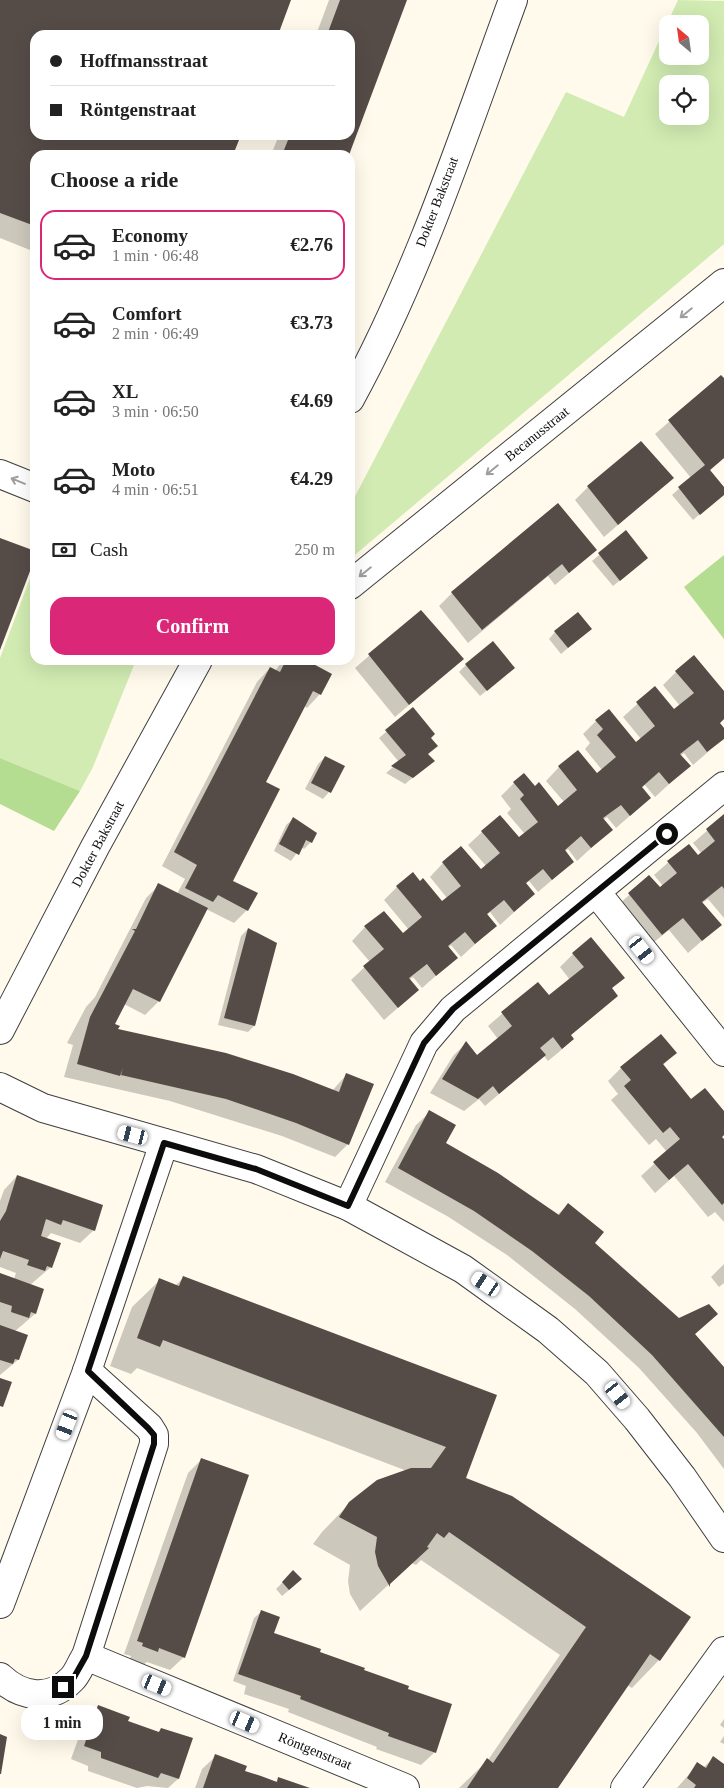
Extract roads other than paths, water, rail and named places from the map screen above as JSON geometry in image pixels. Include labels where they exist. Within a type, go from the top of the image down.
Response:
[{"type":"street","name":"Dokter Bakstraat","points":[[355,389],[394,310],[429,224],[513,0]]},
{"type":"street","name":"Becanusstraat","points":[[355,581],[724,283]]},
{"type":"street","points":[[0,474],[30,486]]},
{"type":"street","name":"Dokter Bakstraat","points":[[0,1030],[95,847],[195,665]]},
{"type":"street","points":[[348,1206],[424,1043],[436,1026],[453,1009],[724,786]]},
{"type":"street","points":[[596,892],[724,1052]]},
{"type":"street","points":[[0,1087],[43,1108],[256,1169],[348,1206],[463,1269],[548,1330],[590,1367],[637,1419],[682,1477],[724,1538]]},
{"type":"street","points":[[0,1604],[88,1371],[164,1143]]},
{"type":"street","points":[[0,1677],[22,1693],[38,1695],[50,1694],[73,1679],[86,1656],[154,1444],[154,1435],[148,1428],[88,1371]]},
{"type":"street","points":[[625,1788],[724,1651]]},
{"type":"street","name":"Röntgenstraat","points":[[86,1656],[405,1788]]}]
